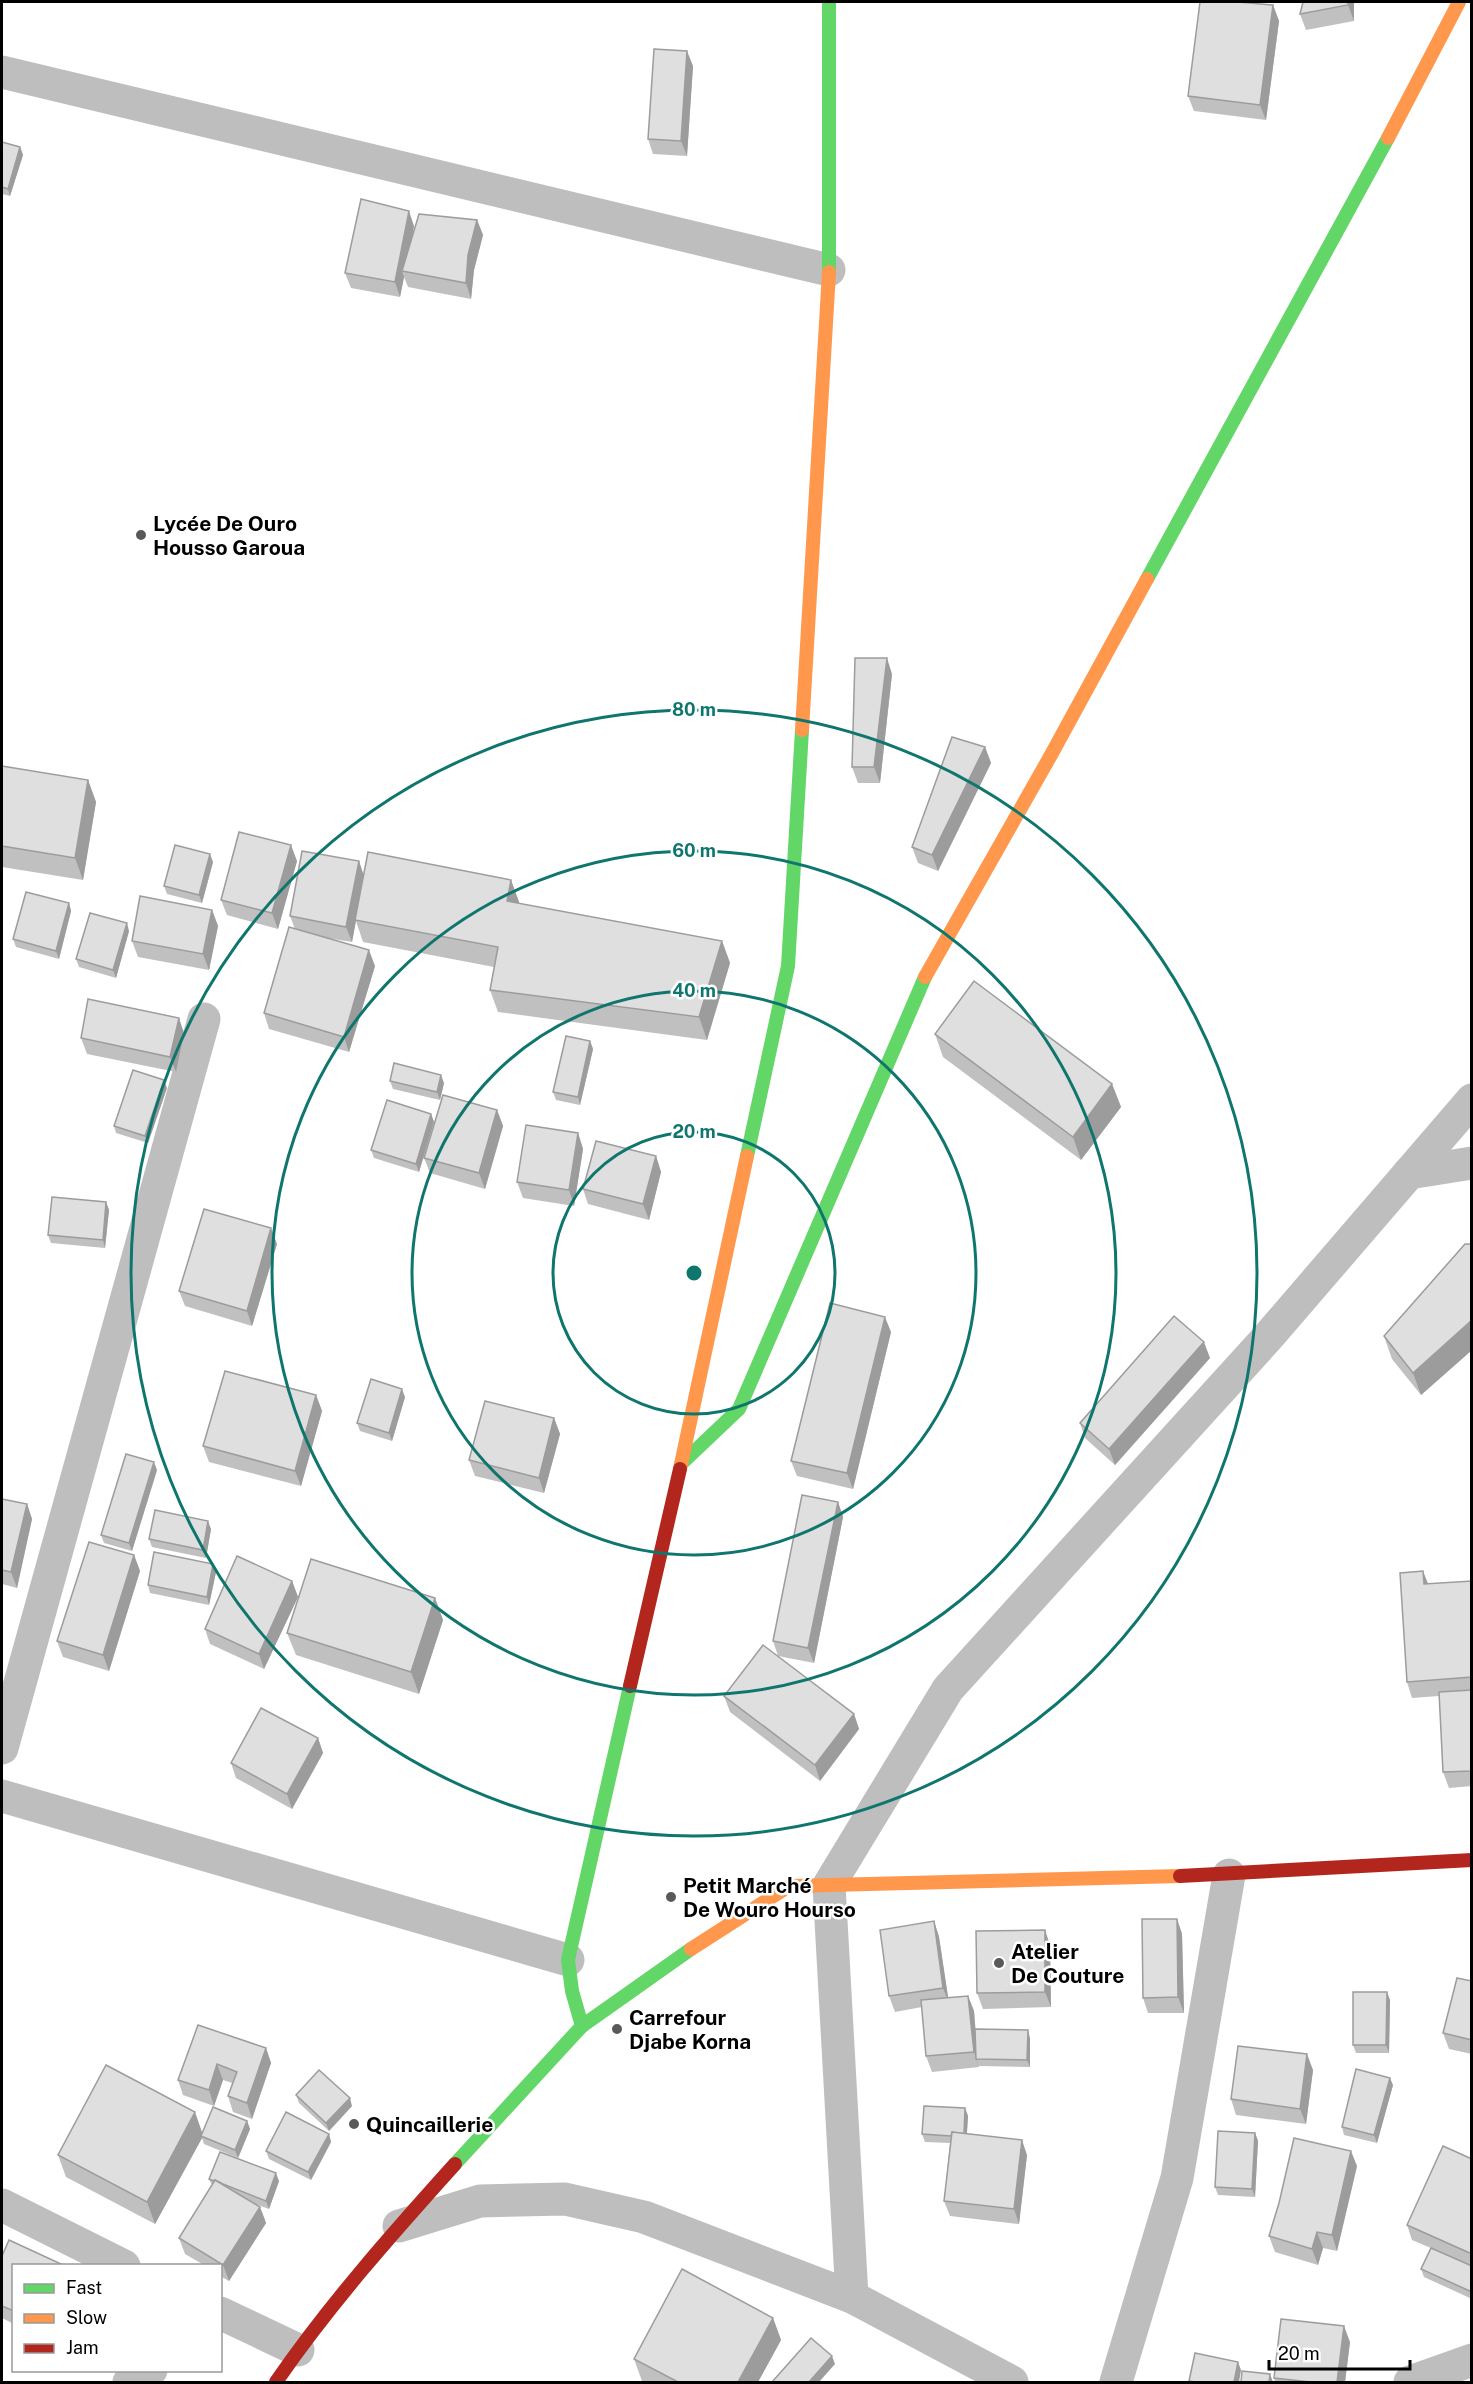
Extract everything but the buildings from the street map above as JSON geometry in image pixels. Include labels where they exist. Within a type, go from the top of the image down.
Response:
[{"type":"street","points":[[582,2026],[572,1991],[568,1960],[681,1464],[788,966],[829,270],[829,2]]},
{"type":"street","points":[[681,1464],[739,1409],[925,976],[1051,755],[1416,86],[1459,2]]},
{"type":"street","points":[[2,72],[829,270]]},
{"type":"street","points":[[2,1748],[204,1019]]},
{"type":"street","points":[[852,2297],[829,1885],[948,1689],[1268,1337],[1472,1100]]},
{"type":"street","points":[[1409,1173],[1472,1163]]},
{"type":"street","points":[[2,1796],[568,1960]]},
{"type":"street","points":[[276,2382],[298,2350],[399,2226],[582,2026],[696,1946],[789,1886],[1229,1875],[1472,1860]]},
{"type":"street","points":[[1116,2382],[1177,2178],[1229,1875]]},
{"type":"street","points":[[399,2226],[480,2201],[565,2199],[644,2217],[852,2297],[1011,2382]]},
{"type":"street","points":[[2,2205],[122,2264]]},
{"type":"street","points":[[227,2323],[298,2350]]},
{"type":"street","points":[[1410,2382],[1472,2360]]},
{"type":"street","points":[[129,2382],[147,2372]]},
{"type":"traffic: fast","points":[[829,2],[829,272]]},
{"type":"traffic: fast","points":[[1147,579],[1388,138]]},
{"type":"traffic: fast","points":[[747,1156],[788,966],[802,730]]},
{"type":"traffic: fast","points":[[681,1464],[739,1409],[925,977]]},
{"type":"traffic: fast","points":[[582,2026],[572,1991],[568,1960],[630,1686]]},
{"type":"traffic: fast","points":[[455,2164],[582,2026],[691,1949]]},
{"type":"traffic: slow","points":[[1388,138],[1459,2]]},
{"type":"traffic: slow","points":[[802,730],[829,272]]},
{"type":"traffic: slow","points":[[925,977],[1051,755],[1147,579]]},
{"type":"traffic: slow","points":[[680,1469],[747,1156]]},
{"type":"traffic: slow","points":[[691,1949],[789,1886],[1180,1876]]},
{"type":"traffic: jam","points":[[630,1686],[680,1469]]},
{"type":"traffic: jam","points":[[1180,1876],[1472,1860]]},
{"type":"traffic: jam","points":[[276,2382],[339,2298],[455,2164]]},
{"type":"place","name":"Lycée De Ouro Housso Garoua","points":[[141,535]]},
{"type":"place","name":"Petit Marché De Wouro Hourso","points":[[671,1897]]},
{"type":"place","name":"Atelier De Couture","points":[[999,1963]]},
{"type":"place","name":"Carrefour Djabe Korna","points":[[617,2029]]},
{"type":"place","name":"Quincaillerie","points":[[354,2124]]}]
